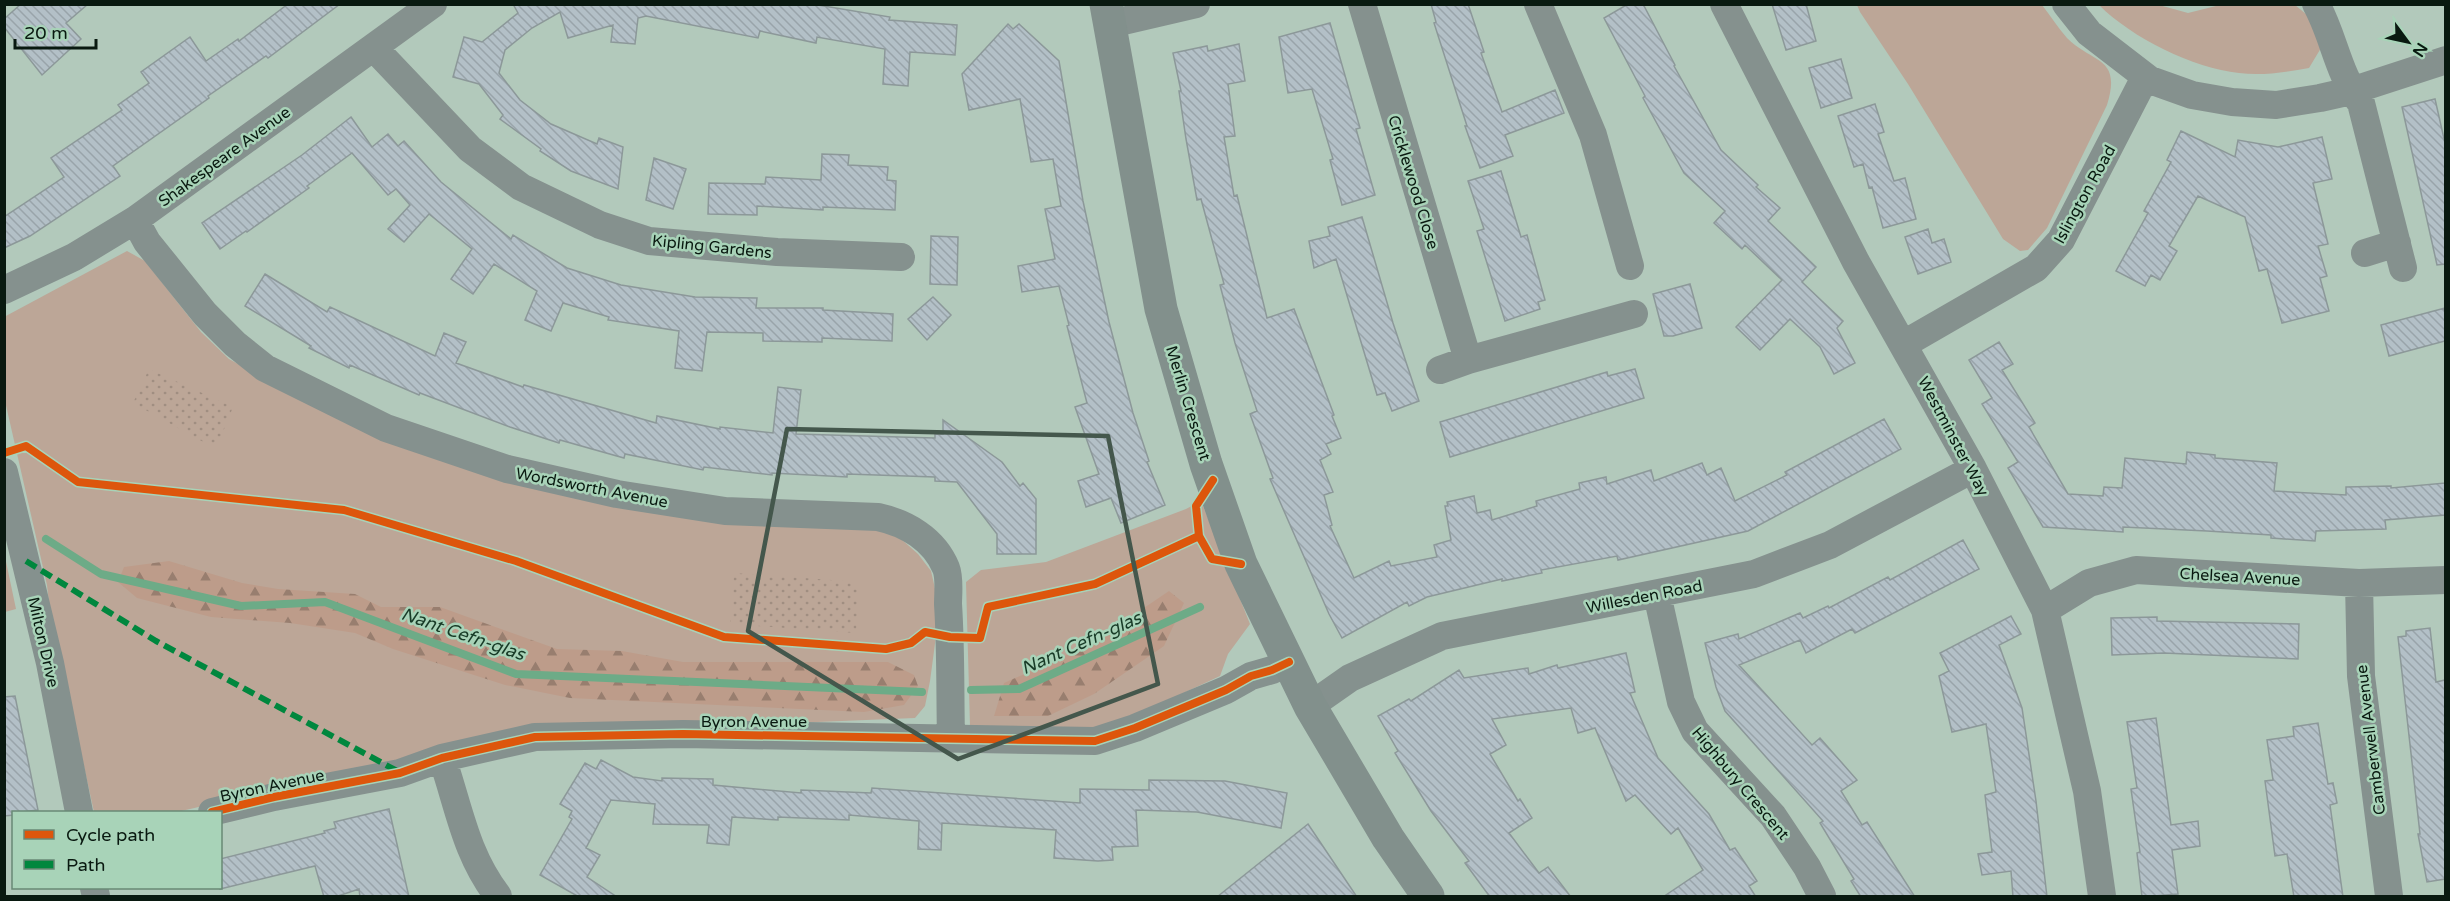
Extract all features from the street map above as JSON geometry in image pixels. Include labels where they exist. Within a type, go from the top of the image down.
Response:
[{"type":"street","name":"Shakespeare Avenue","points":[[4,290],[74,257],[135,220],[433,4]]},
{"type":"street","points":[[1108,14],[1196,4]]},
{"type":"street","name":"Cricklewood Close","points":[[1362,4],[1468,360]]},
{"type":"street","points":[[1538,4],[1593,135],[1630,266]]},
{"type":"street","name":"Westminster Way","points":[[1724,4],[1856,262],[1973,469],[2044,610],[2087,791],[2102,897]]},
{"type":"street","points":[[2066,4],[2089,33],[2150,80],[2192,95],[2232,102],[2276,105],[2351,91],[2445,60]]},
{"type":"street","points":[[2316,4],[2324,19],[2351,91],[2361,103],[2400,256],[2365,253]]},
{"type":"street","name":"Merlin Crescent","points":[[1108,14],[1161,309],[1206,464],[1241,564],[1310,705],[1388,838],[1428,897]]},
{"type":"street","name":"Kipling Gardens","points":[[374,48],[470,149],[521,187],[600,225],[649,241],[777,252],[901,257]]},
{"type":"street","name":"Islington Road","points":[[1904,344],[2036,268],[2061,240],[2140,87],[2150,80]]},
{"type":"street","name":"Wordsworth Avenue","points":[[135,220],[147,242],[205,314],[235,344],[266,368],[386,428],[507,469],[617,494],[725,511],[878,517],[898,521],[918,533],[933,548],[947,569],[951,739]]},
{"type":"street","points":[[1440,370],[1468,360],[1634,314]]},
{"type":"street","name":"Willesden Road","points":[[1310,705],[1350,678],[1442,636],[1754,574],[1830,545],[1973,469]]},
{"type":"street","name":"Milton Drive","points":[[4,472],[50,663],[79,811]]},
{"type":"street","name":"Chelsea Avenue","points":[[2044,610],[2089,583],[2136,570],[2359,583],[2445,580]]},
{"type":"street","name":"Camberwell Avenue","points":[[2359,583],[2361,676],[2389,897]]},
{"type":"street","name":"Highbury Crescent","points":[[1657,594],[1681,702],[1695,732],[1773,816],[1807,867],[1822,897]]},
{"type":"street","name":"Byron Avenue","points":[[220,811],[274,797],[400,772],[442,758],[535,738],[695,735],[1095,741],[1135,728],[1226,690],[1251,676],[1289,662]]},
{"type":"street","points":[[442,758],[459,821],[477,865],[498,897]]},
{"type":"highlighted area","points":[[787,429],[1108,436],[1158,684],[958,759],[748,631]]},
{"type":"shaded area","points":[[1857,5],[2042,5],[2067,38],[2108,69],[2111,89],[2107,105],[2047,228],[2028,250],[2020,251],[2003,239]]},
{"type":"shaded area","points":[[2099,5],[2159,5],[2188,13],[2220,5],[2295,5],[2312,19],[2321,48],[2309,68],[2256,74],[2221,70],[2183,58],[2146,40],[2128,29]]},
{"type":"shaded area","points":[[127,251],[145,261],[201,332],[229,359],[393,442],[878,530],[900,538],[918,554],[931,571],[936,593],[938,621],[925,706],[915,718],[741,725],[363,769],[181,811],[94,811],[50,612],[47,585],[5,401],[4,317]]},
{"type":"shaded area","points":[[149,369],[233,407],[216,449],[133,403]]},
{"type":"shaded area","points":[[1201,501],[1250,624],[1228,654],[1220,676],[1102,731],[970,726],[966,582],[981,570],[1046,562],[1186,509]]},
{"type":"shaded area","points":[[4,552],[16,609],[5,612],[4,612]]},
{"type":"shaded area","points":[[734,573],[859,582],[856,633],[730,624]]},
{"type":"green space","points":[[169,561],[242,583],[278,589],[355,594],[381,607],[440,607],[557,649],[622,651],[683,662],[888,662],[914,675],[918,686],[904,705],[864,712],[570,698],[505,685],[393,649],[355,633],[290,623],[211,617],[137,598],[118,582],[124,567]]},
{"type":"green space","points":[[1169,591],[1184,603],[1164,646],[1094,694],[1048,716],[994,716],[1004,683],[1089,645]]},
{"type":"building","points":[[21,4],[88,4],[66,23],[81,39],[42,75],[4,27],[4,19]]},
{"type":"building","points":[[288,4],[340,4],[268,58],[266,56],[208,96],[209,98],[113,166],[120,176],[30,236],[4,248],[4,217],[64,177],[51,158],[122,110],[118,105],[149,83],[141,72],[190,37],[206,61],[238,39],[239,41]]},
{"type":"building","points":[[513,4],[812,4],[890,17],[889,20],[957,25],[955,55],[910,52],[908,86],[883,84],[885,49],[817,37],[816,43],[760,31],[758,38],[646,16],[638,18],[635,44],[611,42],[613,25],[568,38],[560,12],[532,28],[505,50],[499,73],[520,100],[551,124],[597,144],[599,138],[623,147],[618,189],[571,171],[540,151],[541,149],[500,119],[503,115],[479,84],[453,77],[464,37],[482,42],[518,13]]},
{"type":"building","points":[[1431,4],[1468,4],[1484,52],[1481,53],[1502,112],[1555,90],[1564,113],[1505,135],[1513,156],[1480,168],[1434,23],[1436,22]]},
{"type":"building","points":[[1628,4],[1643,4],[1674,66],[1721,150],[1758,185],[1756,187],[1780,208],[1768,221],[1816,267],[1802,282],[1843,321],[1837,328],[1855,363],[1834,374],[1820,347],[1790,319],[1760,350],[1736,327],[1782,280],[1745,245],[1742,249],[1714,223],[1725,211],[1684,173],[1643,98],[1645,96],[1604,18]]},
{"type":"building","points":[[1772,4],[1806,4],[1816,41],[1786,50]]},
{"type":"building","points":[[1330,23],[1360,128],[1356,129],[1375,195],[1342,205],[1330,160],[1333,159],[1312,89],[1288,93],[1279,37]]},
{"type":"building","points":[[1008,24],[1013,29],[1019,24],[1059,61],[1083,201],[1109,322],[1133,413],[1149,461],[1147,462],[1165,505],[1121,523],[1111,498],[1086,507],[1078,481],[1099,474],[1075,407],[1087,403],[1059,286],[1022,292],[1018,266],[1055,259],[1045,209],[1061,206],[1053,159],[1031,162],[1020,99],[969,110],[962,74]]},
{"type":"building","points":[[1239,44],[1245,81],[1228,84],[1235,136],[1224,137],[1234,196],[1237,195],[1267,318],[1294,309],[1334,415],[1332,416],[1341,438],[1326,444],[1331,454],[1320,460],[1333,492],[1324,495],[1332,525],[1330,526],[1354,578],[1389,561],[1391,566],[1437,557],[1434,545],[1451,540],[1445,506],[1448,506],[1447,502],[1474,496],[1477,513],[1490,510],[1492,520],[1537,506],[1536,501],[1580,489],[1579,483],[1606,477],[1607,484],[1651,470],[1654,481],[1702,463],[1707,475],[1721,468],[1735,501],[1787,475],[1785,472],[1884,419],[1901,449],[1748,531],[1618,560],[1617,556],[1541,570],[1542,573],[1502,581],[1502,579],[1427,597],[1409,606],[1407,602],[1342,638],[1329,614],[1270,479],[1273,478],[1250,414],[1257,411],[1235,343],[1220,285],[1224,284],[1201,199],[1197,200],[1186,139],[1179,91],[1181,91],[1173,53],[1207,46],[1208,51]]},
{"type":"building","points":[[1841,59],[1852,98],[1821,108],[1809,68]]},
{"type":"building","points":[[2435,99],[2445,143],[2445,264],[2437,265],[2402,107]]},
{"type":"building","points":[[1875,104],[1884,132],[1878,134],[1894,181],[1905,178],[1916,219],[1883,228],[1863,164],[1854,167],[1838,116]]},
{"type":"building","points":[[351,117],[372,147],[388,134],[398,146],[404,141],[441,182],[511,239],[513,235],[567,268],[621,285],[695,297],[757,298],[756,308],[823,308],[823,310],[893,314],[892,341],[822,338],[822,342],[763,341],[763,333],[707,332],[702,371],[675,368],[679,331],[608,320],[609,317],[563,303],[551,331],[525,320],[537,291],[494,264],[473,294],[451,279],[472,249],[429,214],[404,242],[388,229],[410,205],[396,189],[388,195],[352,153],[307,186],[309,188],[220,249],[202,223],[302,155]]},
{"type":"building","points":[[2181,131],[2235,157],[2238,140],[2278,147],[2322,137],[2332,179],[2313,183],[2328,244],[2318,246],[2327,276],[2320,278],[2329,311],[2282,323],[2267,269],[2259,271],[2245,217],[2198,196],[2169,246],[2177,251],[2160,280],[2151,275],[2145,286],[2116,271],[2148,213],[2144,211],[2171,162],[2167,160]]},
{"type":"building","points":[[822,154],[849,155],[848,165],[888,167],[887,180],[896,181],[895,210],[823,207],[823,210],[757,206],[757,215],[708,214],[709,183],[765,184],[766,177],[821,180]]},
{"type":"building","points":[[654,158],[686,169],[673,209],[646,200]]},
{"type":"building","points":[[1501,171],[1521,237],[1527,235],[1545,300],[1538,302],[1540,309],[1505,321],[1477,231],[1484,229],[1468,181]]},
{"type":"building","points":[[1362,217],[1419,401],[1392,411],[1385,393],[1377,395],[1336,259],[1314,268],[1309,241],[1330,236],[1328,227]]},
{"type":"building","points":[[1928,229],[1932,243],[1944,239],[1951,262],[1918,274],[1905,237]]},
{"type":"building","points":[[931,236],[958,237],[957,285],[930,284]]},
{"type":"building","points":[[265,274],[327,312],[330,307],[435,356],[444,333],[466,342],[456,363],[523,387],[524,385],[656,423],[657,416],[720,429],[720,427],[773,433],[778,387],[801,390],[796,434],[935,438],[935,434],[943,434],[943,420],[1002,462],[1020,486],[1023,483],[1036,499],[1036,554],[997,554],[997,534],[957,482],[935,481],[935,477],[847,474],[847,477],[772,473],[772,475],[704,467],[703,470],[625,454],[624,458],[560,440],[559,443],[420,393],[419,395],[350,365],[349,368],[309,348],[311,346],[245,306]]},
{"type":"building","points":[[1690,284],[1702,328],[1673,336],[1664,336],[1653,294]]},
{"type":"building","points":[[933,297],[951,315],[927,340],[908,319]]},
{"type":"building","points":[[2445,308],[2445,341],[2389,356],[2381,325]]},
{"type":"building","points":[[1999,342],[2013,364],[2002,370],[2035,423],[2029,427],[2068,494],[2103,496],[2104,487],[2122,488],[2125,458],[2186,464],[2187,452],[2215,455],[2215,458],[2277,463],[2274,491],[2346,495],[2346,487],[2391,486],[2391,488],[2445,483],[2445,515],[2385,520],[2386,529],[2316,531],[2315,541],[2271,538],[2271,535],[2207,531],[2123,527],[2123,532],[2043,527],[2008,468],[2018,462],[1982,404],[1992,398],[1969,360]]},
{"type":"building","points":[[1635,369],[1644,398],[1450,457],[1440,422],[1607,372],[1608,376]]},
{"type":"building","points":[[1963,540],[1979,569],[1855,633],[1852,629],[1806,653],[1800,640],[1739,665],[1812,745],[1820,738],[1857,780],[1841,791],[1862,825],[1867,822],[1915,897],[1861,897],[1851,881],[1854,879],[1820,823],[1823,821],[1725,711],[1716,687],[1705,643],[1738,634],[1739,639],[1800,613],[1803,618],[1828,606],[1829,608],[1888,577],[1890,580]]},
{"type":"building","points":[[2011,616],[2021,634],[1999,645],[2022,708],[2047,897],[2013,897],[2011,871],[1982,875],[1978,854],[1992,852],[1985,795],[1996,792],[1986,724],[1952,732],[1939,676],[1949,671],[1940,653]]},
{"type":"building","points":[[2157,617],[2157,621],[2299,624],[2298,659],[2164,653],[2112,655],[2111,618]]},
{"type":"building","points":[[2430,628],[2436,682],[2445,680],[2445,879],[2427,882],[2418,834],[2420,834],[2398,637],[2406,636],[2406,631]]},
{"type":"building","points":[[1626,653],[1635,692],[1630,693],[1658,758],[1709,814],[1730,850],[1735,848],[1757,881],[1749,886],[1756,897],[1663,897],[1703,870],[1678,828],[1671,834],[1635,795],[1626,801],[1595,728],[1578,733],[1571,708],[1492,719],[1506,745],[1490,754],[1518,801],[1520,799],[1532,818],[1509,833],[1539,873],[1548,867],[1571,897],[1490,897],[1465,863],[1469,861],[1431,811],[1395,753],[1398,751],[1378,716],[1409,699],[1411,701],[1459,670],[1464,678],[1528,668],[1529,674],[1557,665],[1558,668]]},
{"type":"building","points":[[15,696],[38,810],[12,811],[12,815],[4,816],[4,697]]},
{"type":"building","points":[[2156,718],[2171,825],[2198,821],[2200,846],[2172,850],[2178,894],[2142,897],[2137,853],[2140,852],[2131,789],[2137,788],[2127,722]]},
{"type":"building","points":[[2318,723],[2328,784],[2333,783],[2337,803],[2330,805],[2343,897],[2294,897],[2287,854],[2275,856],[2265,781],[2273,780],[2267,740],[2294,736],[2293,727]]},
{"type":"building","points":[[601,760],[633,777],[662,781],[662,778],[713,779],[713,785],[801,793],[801,790],[871,793],[872,788],[1080,803],[1080,789],[1149,790],[1149,780],[1225,781],[1287,793],[1281,828],[1197,812],[1136,810],[1138,846],[1112,847],[1113,860],[1098,861],[1054,858],[1056,830],[942,823],[941,850],[918,849],[919,821],[849,815],[849,820],[778,817],[778,820],[732,817],[729,845],[707,843],[709,825],[653,824],[655,804],[611,800],[586,848],[600,855],[587,877],[617,897],[579,897],[540,875],[572,819],[569,817],[572,811],[560,804],[585,763],[596,769]]},
{"type":"building","points":[[389,809],[409,897],[360,897],[359,889],[335,897],[324,897],[315,866],[222,889],[222,859],[325,833],[324,831],[336,828],[334,822]]},
{"type":"building","points":[[1308,824],[1357,897],[1217,897]]},
{"type":"waterway","name":"Nant Cefn-glas","points":[[46,539],[101,574],[241,606],[325,602],[516,674],[922,692]]},
{"type":"waterway","name":"Nant Cefn-glas","points":[[971,690],[1019,689],[1200,607]]},
{"type":"marked path","points":[[26,561],[156,641],[399,772]]},
{"type":"cycle path","points":[[4,453],[26,446],[78,482],[344,510],[516,561],[724,637],[886,649],[911,643],[925,632],[950,637],[980,638],[988,607],[1095,584],[1199,536]]},
{"type":"cycle path","points":[[1213,480],[1196,506],[1199,536],[1212,559],[1241,564]]},
{"type":"cycle path","points":[[216,811],[274,797],[400,773],[442,758],[535,737],[683,734],[1095,741],[1135,728],[1226,690],[1251,676],[1289,662]]}]
